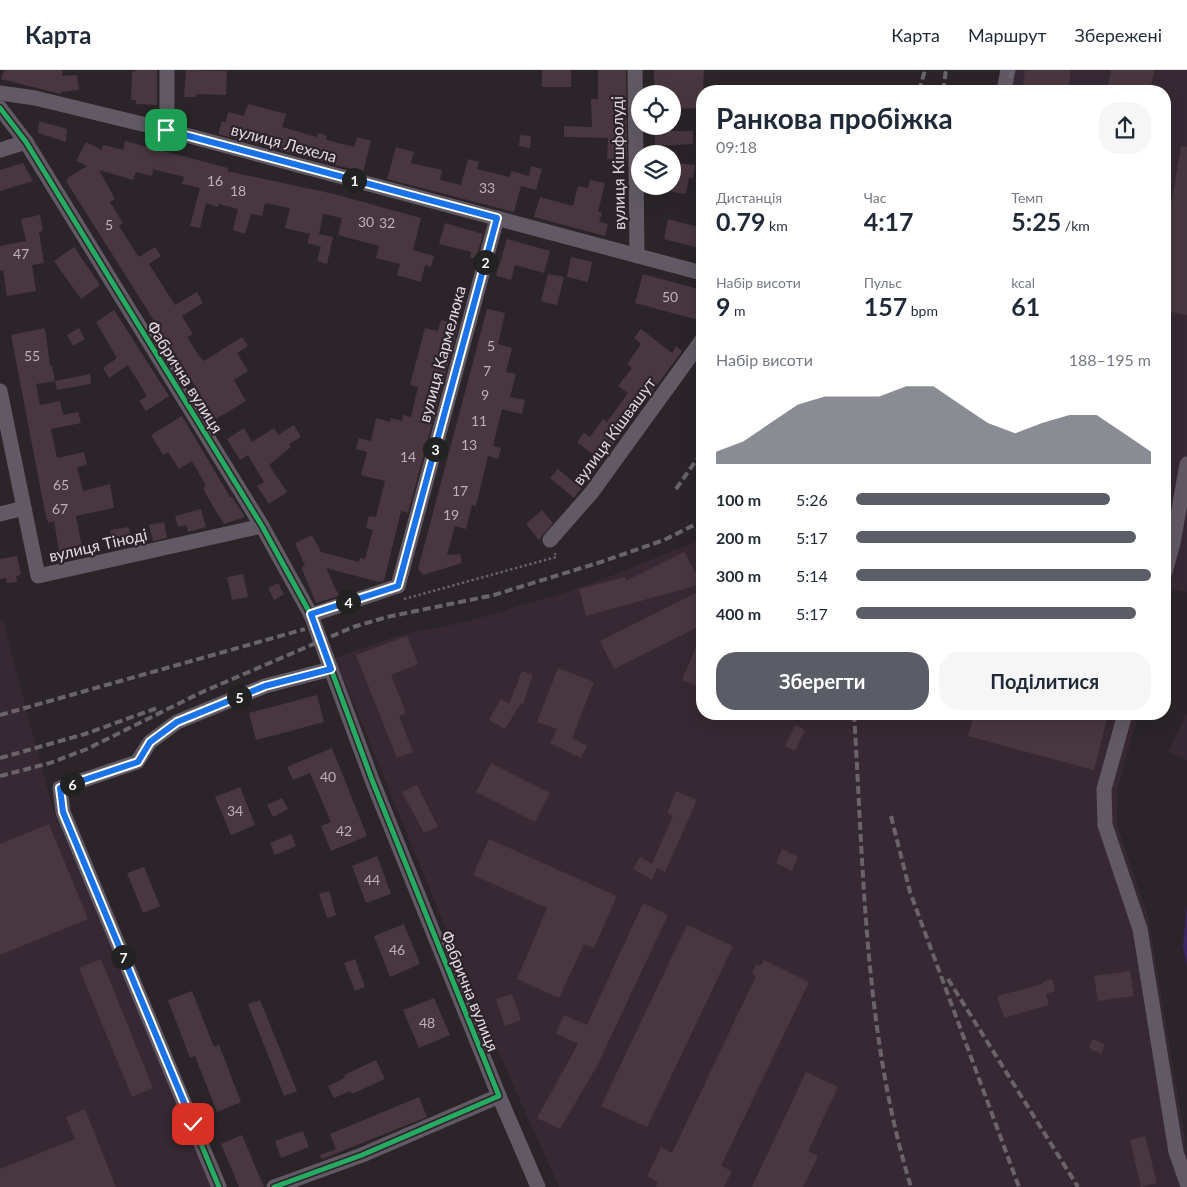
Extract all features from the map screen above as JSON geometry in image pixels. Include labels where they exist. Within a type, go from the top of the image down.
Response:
[{"type":"street","points":[[166,130],[167,70]]},
{"type":"street","name":"вулиця Кішфолуді","points":[[635,70],[637,256]]},
{"type":"street","points":[[1005,85],[1008,70]]},
{"type":"street","name":"вулиця Лехела","points":[[0,93],[35,98],[166,130],[696,272]]},
{"type":"street","name":"Фабрична вулиця","points":[[0,108],[26,142],[262,526],[311,614],[372,780],[499,1096],[538,1187]]},
{"type":"street","points":[[0,150],[26,142]]},
{"type":"street","name":"вулиця Кармелюка","points":[[398,586],[497,218]]},
{"type":"street","name":"вулиця Кішвашут","points":[[550,540],[592,492],[696,348]]},
{"type":"street","name":"вулиця Тіноді","points":[[0,391],[38,576],[262,526]]},
{"type":"street","points":[[1171,550],[1187,464]]},
{"type":"street","points":[[0,514],[24,508]]},
{"type":"street","points":[[311,614],[398,586]]},
{"type":"street","points":[[219,1187],[63,812],[60,788],[138,762],[150,742],[177,722],[265,686],[331,669]]},
{"type":"street","points":[[1123,720],[1104,789],[1105,825],[1140,929],[1176,1152],[1187,1183]]},
{"type":"street","points":[[274,1187],[362,1155],[499,1096]]},
{"type":"path","points":[[398,586],[395,602],[556,557],[550,540]]},
{"type":"shaded area","points":[[1008,70],[1187,70],[1187,592],[1173,590],[1171,597],[1171,85],[1005,85]]},
{"type":"shaded area","points":[[696,541],[696,720],[1136,720],[1117,790],[1117,825],[1149,920],[1187,1152],[1187,1187],[559,1187],[473,995],[335,658],[400,635],[465,622],[567,592]]},
{"type":"shaded area","points":[[3,620],[53,810],[212,1187],[0,1187],[0,621]]},
{"type":"shaded area","points":[[1187,712],[1187,760],[1168,752]]},
{"type":"shaded area","points":[[1187,903],[1187,967],[1183,946]]},
{"type":"building","points":[[4,70],[63,70],[62,76],[77,75],[79,90],[61,92],[61,94],[1,79]]},
{"type":"building","points":[[137,70],[157,70],[157,105],[136,104],[136,100],[131,100],[132,72]]},
{"type":"building","points":[[186,70],[227,71],[226,95],[197,94],[196,97],[184,97]]},
{"type":"building","points":[[542,70],[571,70],[571,87],[542,87]]},
{"type":"building","points":[[598,70],[626,70],[627,159],[607,159],[608,138],[564,137],[564,126],[592,127],[591,99],[598,99]]},
{"type":"building","points":[[654,70],[704,70],[703,85],[696,85],[696,108],[681,109],[681,85],[654,85]]},
{"type":"building","points":[[1025,70],[1071,70],[1069,85],[1023,85]]},
{"type":"building","points":[[1111,70],[1154,70],[1151,85],[1108,85]]},
{"type":"building","points":[[248,104],[286,114],[282,127],[317,137],[318,133],[327,136],[326,140],[354,147],[357,137],[371,141],[363,172],[218,134],[222,121],[226,122],[228,112],[244,116]]},
{"type":"building","points":[[39,121],[67,129],[66,142],[38,133]]},
{"type":"building","points":[[681,131],[693,131],[693,144],[655,145],[654,135],[681,135]]},
{"type":"building","points":[[520,135],[531,136],[530,148],[519,146]]},
{"type":"building","points":[[125,141],[228,168],[227,171],[334,194],[421,218],[413,250],[434,256],[431,267],[425,265],[421,282],[397,275],[400,264],[376,258],[379,246],[338,235],[342,218],[323,214],[319,234],[333,237],[327,264],[317,261],[321,247],[307,243],[310,234],[285,228],[290,208],[265,203],[262,216],[251,214],[245,234],[233,230],[238,209],[219,204],[218,207],[206,203],[200,228],[190,226],[200,188],[182,184],[184,177],[153,169],[152,176],[136,172],[133,180],[99,170],[115,199],[110,202],[123,223],[119,226],[136,253],[139,257],[155,247],[161,256],[149,264],[175,305],[197,292],[203,303],[182,316],[193,334],[187,337],[199,356],[204,361],[242,337],[248,346],[237,353],[248,371],[234,380],[246,401],[216,419],[66,181],[69,177],[87,166],[76,161],[86,142],[102,150],[103,145],[123,150]]},
{"type":"building","points":[[1181,146],[1187,147],[1187,315],[1171,312],[1171,205]]},
{"type":"building","points":[[396,147],[414,152],[411,163],[442,170],[440,180],[461,185],[468,159],[479,162],[477,169],[510,177],[511,171],[529,176],[531,166],[542,169],[536,190],[521,186],[514,212],[387,179]]},
{"type":"building","points":[[23,163],[33,181],[0,191],[0,170]]},
{"type":"building","points":[[681,163],[695,165],[693,178],[689,177],[686,194],[681,193]]},
{"type":"building","points":[[590,180],[605,183],[598,212],[602,213],[599,222],[608,224],[605,236],[534,217],[540,197],[573,206],[578,186],[588,188]]},
{"type":"building","points":[[40,215],[43,231],[39,232],[44,263],[32,265],[36,291],[7,296],[3,270],[0,271],[0,246],[26,241],[21,219]]},
{"type":"building","points":[[668,219],[696,226],[696,247],[664,239]]},
{"type":"building","points":[[445,223],[483,234],[476,259],[470,257],[471,252],[439,244]]},
{"type":"building","points":[[507,239],[550,251],[544,273],[515,265],[511,280],[496,276]]},
{"type":"building","points":[[74,247],[100,285],[81,299],[54,261]]},
{"type":"building","points":[[571,257],[592,262],[588,282],[567,277]]},
{"type":"building","points":[[548,274],[564,277],[557,305],[541,301]]},
{"type":"building","points":[[643,274],[696,288],[696,319],[635,303]]},
{"type":"building","points":[[487,309],[505,313],[498,344],[512,348],[506,372],[516,374],[510,397],[525,400],[522,414],[502,409],[493,446],[501,448],[498,459],[488,456],[476,506],[472,505],[466,529],[455,526],[447,555],[460,554],[462,563],[423,575],[418,569]]},
{"type":"building","points":[[114,310],[169,396],[146,411],[139,401],[147,396],[128,365],[109,378],[103,368],[117,358],[96,322]]},
{"type":"building","points":[[441,320],[459,324],[408,513],[401,511],[384,581],[379,582],[326,568],[339,596],[316,603],[301,567],[305,566],[295,543],[312,535],[321,552],[359,562],[360,558],[365,559],[373,530],[366,528],[369,516],[376,517],[385,481],[361,475],[367,452],[356,449],[359,438],[371,441],[376,418],[390,422],[391,418],[402,421],[403,415],[411,417],[418,387],[410,385],[425,328],[438,331]]},
{"type":"building","points":[[45,328],[50,366],[52,365],[55,381],[36,384],[40,405],[60,401],[63,415],[78,412],[81,423],[51,429],[57,458],[84,452],[87,465],[77,467],[83,491],[110,484],[114,508],[76,516],[83,553],[60,557],[54,521],[48,523],[43,502],[11,335]]},
{"type":"building","points":[[79,328],[85,339],[73,346],[67,335]]},
{"type":"building","points":[[641,329],[672,353],[676,346],[682,351],[574,498],[550,478],[558,469],[576,484],[596,457],[577,442],[584,433],[590,437],[603,419],[607,422],[628,393],[618,386],[632,368],[627,364],[641,344],[634,338]]},
{"type":"building","points":[[90,374],[91,384],[57,390],[55,381]]},
{"type":"building","points":[[182,416],[230,497],[232,497],[245,517],[224,524],[208,498],[203,488],[206,486],[192,461],[179,469],[168,452],[163,455],[151,435]]},
{"type":"building","points":[[294,425],[301,437],[289,444],[291,447],[269,465],[287,492],[269,504],[257,486],[264,482],[248,455],[240,460],[227,439],[244,428],[252,442],[274,428],[278,435]]},
{"type":"building","points":[[201,509],[206,527],[188,532],[186,525],[178,527],[175,516]]},
{"type":"building","points":[[542,510],[553,523],[539,540],[526,524]]},
{"type":"building","points":[[164,522],[167,538],[153,541],[149,525]]},
{"type":"building","points":[[129,527],[132,545],[113,549],[110,530]]},
{"type":"building","points":[[684,552],[696,573],[696,586],[586,616],[579,589],[625,577],[626,581]]},
{"type":"building","points":[[17,556],[21,575],[16,576],[17,582],[7,583],[6,578],[0,579],[0,559]]},
{"type":"building","points":[[243,574],[248,597],[232,600],[227,577]]},
{"type":"building","points":[[278,583],[284,594],[274,600],[268,588]]},
{"type":"building","points":[[696,593],[696,628],[614,669],[600,641]]},
{"type":"building","points":[[407,636],[418,664],[391,675],[406,713],[399,716],[413,752],[397,758],[356,655]]},
{"type":"building","points":[[696,647],[696,686],[682,680]]},
{"type":"building","points":[[558,668],[594,682],[572,738],[587,746],[581,758],[550,743],[557,729],[537,722]]},
{"type":"building","points":[[522,671],[533,675],[523,704],[521,703],[505,729],[489,720],[501,699],[509,704]]},
{"type":"building","points":[[317,695],[324,722],[256,740],[249,713]]},
{"type":"building","points":[[972,720],[1106,720],[1094,770],[968,736]]},
{"type":"building","points":[[795,725],[805,730],[795,751],[785,746]]},
{"type":"building","points":[[332,748],[367,836],[331,851],[321,826],[331,822],[310,773],[293,780],[287,767]]},
{"type":"building","points":[[491,763],[550,793],[535,822],[476,792]]},
{"type":"building","points":[[417,785],[438,827],[424,833],[402,792]]},
{"type":"building","points":[[240,787],[255,825],[231,835],[215,797]]},
{"type":"building","points":[[676,791],[697,800],[665,872],[657,868],[652,880],[633,869],[640,857],[652,864],[673,816],[667,813]]},
{"type":"building","points":[[282,798],[288,809],[273,817],[267,805]]},
{"type":"building","points":[[49,824],[88,919],[0,955],[0,844]]},
{"type":"building","points":[[291,834],[296,846],[275,855],[270,843]]},
{"type":"building","points":[[489,839],[617,896],[594,948],[584,944],[559,998],[517,979],[547,908],[473,875]]},
{"type":"building","points":[[782,849],[798,857],[792,871],[776,863]]},
{"type":"building","points":[[377,856],[391,894],[366,903],[352,866]]},
{"type":"building","points":[[144,867],[160,906],[143,913],[127,873]]},
{"type":"building","points":[[329,891],[336,915],[327,918],[319,894]]},
{"type":"building","points":[[643,903],[668,915],[597,1066],[560,1129],[537,1118],[578,1044],[556,1033],[564,1015],[587,1025]]},
{"type":"building","points":[[404,924],[420,964],[390,977],[374,936]]},
{"type":"building","points":[[687,925],[733,946],[647,1127],[601,1106]]},
{"type":"building","points":[[101,959],[153,1088],[132,1097],[79,968]]},
{"type":"building","points":[[355,959],[365,987],[355,991],[344,963]]},
{"type":"building","points":[[764,960],[809,982],[721,1166],[732,1171],[724,1187],[656,1187],[658,1182],[647,1176],[661,1147],[672,1153],[756,976],[752,974],[756,965],[760,966]]},
{"type":"building","points":[[1130,971],[1134,996],[1098,1001],[1094,976]]},
{"type":"building","points":[[1052,979],[1055,991],[1046,994],[1049,1005],[1004,1018],[997,996],[1043,984],[1042,982]]},
{"type":"building","points":[[192,991],[214,1047],[219,1045],[241,1102],[217,1112],[195,1056],[190,1058],[168,1000]]},
{"type":"building","points":[[512,994],[521,1020],[505,1026],[496,999]]},
{"type":"building","points":[[434,998],[450,1035],[419,1048],[403,1010]]},
{"type":"building","points":[[260,1000],[297,1091],[284,1096],[248,1004]]},
{"type":"building","points":[[1093,1039],[1105,1044],[1101,1054],[1089,1048]]},
{"type":"building","points":[[376,1060],[385,1079],[352,1094],[350,1091],[334,1098],[328,1086],[345,1078],[344,1075]]},
{"type":"building","points":[[806,1072],[838,1087],[808,1151],[818,1156],[803,1187],[752,1187]]},
{"type":"building","points":[[419,1097],[427,1117],[322,1159],[320,1155],[336,1149],[330,1134]]},
{"type":"building","points":[[85,1109],[116,1187],[0,1187],[0,1169],[75,1139],[66,1117]]},
{"type":"building","points":[[303,1131],[309,1147],[281,1158],[275,1141]]},
{"type":"building","points":[[242,1135],[264,1187],[239,1187],[221,1144]]},
{"type":"building","points":[[1145,1136],[1157,1183],[1141,1187],[1130,1140]]},
{"type":"railway","points":[[921,85],[925,70]]},
{"type":"railway","points":[[944,85],[946,70]]},
{"type":"railway","points":[[1009,85],[1012,70]]},
{"type":"railway","points":[[676,489],[696,461]]},
{"type":"railway","points":[[0,776],[50,763],[87,749],[200,693],[353,627],[387,617],[494,595],[604,561],[664,540],[696,524]]},
{"type":"railway","points":[[0,715],[305,629]]},
{"type":"railway","points":[[0,758],[85,734],[157,708]]},
{"type":"railway","points":[[854,720],[864,893],[875,1012],[895,1129],[911,1187]]},
{"type":"railway","points":[[891,816],[910,892],[1019,1187]]},
{"type":"railway","points":[[948,979],[1078,1187]]},
{"type":"cycle path","points":[[0,108],[26,142],[262,526],[311,615],[372,780],[499,1096],[362,1155],[274,1187]]},
{"type":"cycle path","points":[[219,1187],[63,812],[60,788],[137,762],[150,742],[177,722],[265,686],[331,669]]},
{"type":"route","points":[[166,130],[497,218],[398,586],[311,614],[331,669],[265,686],[177,722],[150,742],[138,762],[60,788],[63,812],[193,1124]]}]
